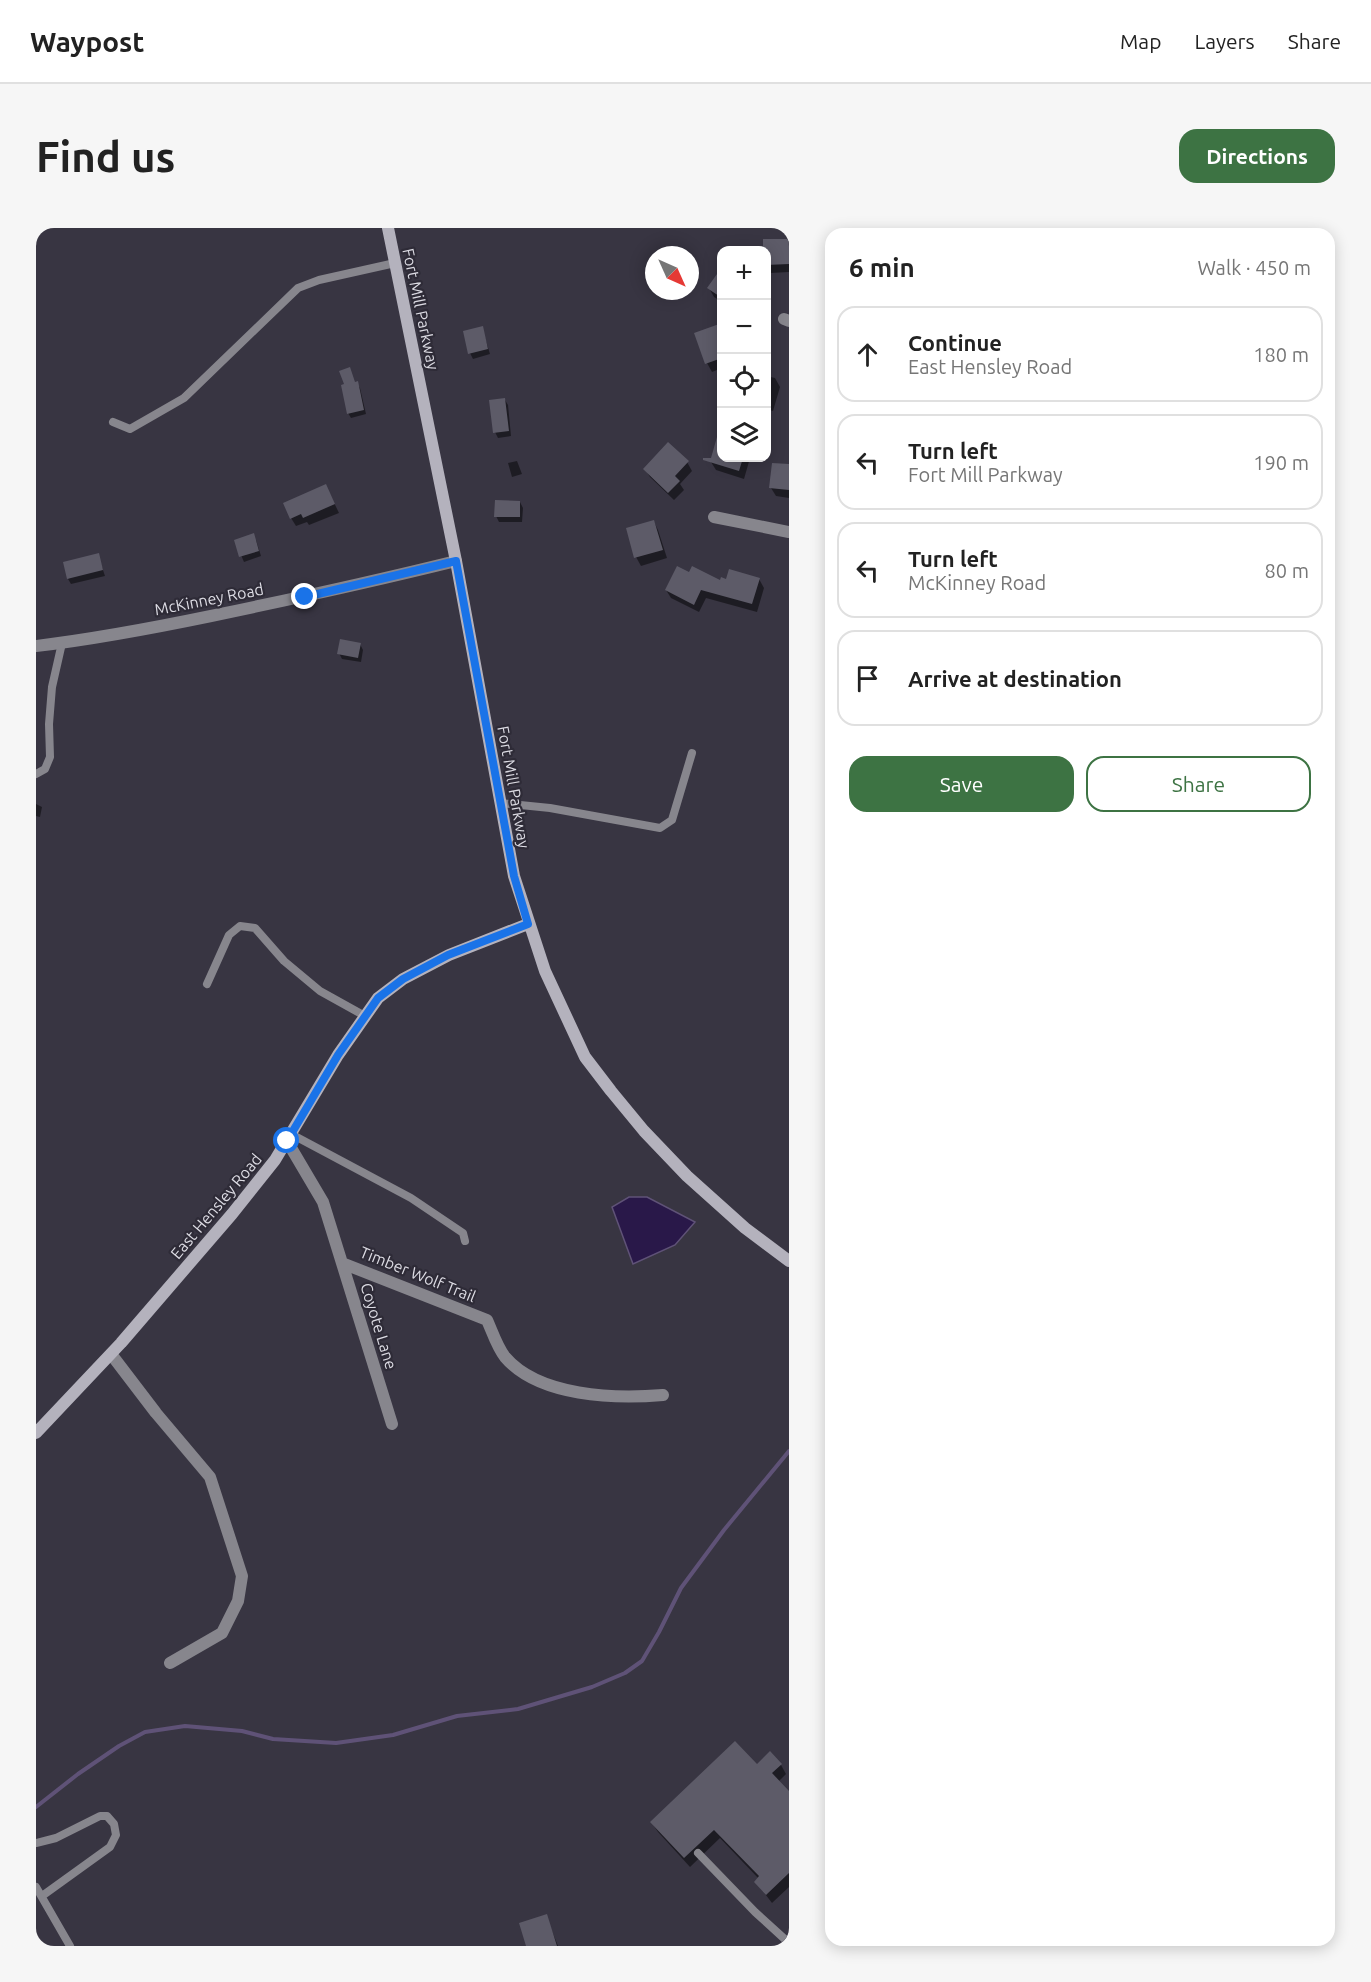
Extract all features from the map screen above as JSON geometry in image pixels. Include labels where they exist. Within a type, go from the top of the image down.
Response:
[{"type":"main road","name":"Fort Mill Parkway","points":[[388,228],[456,561],[514,876],[545,971],[585,1057],[644,1131],[687,1176],[745,1228],[789,1260]]},
{"type":"main road","name":"East Hensley Road","points":[[36,1434],[111,1354],[232,1214],[275,1160],[338,1055],[378,998],[403,979],[448,955],[528,924]]},
{"type":"street","points":[[714,517],[789,532]]},
{"type":"street","name":"McKinney Road","points":[[36,645],[62,643],[166,625],[305,597],[456,561]]},
{"type":"street","name":"Coyote Lane","points":[[289,1138],[322,1202],[392,1424]]},
{"type":"street","name":"Timber Wolf Trail","points":[[342,1263],[487,1320],[504,1355],[517,1368],[538,1381],[564,1389],[601,1395],[637,1397],[663,1395]]},
{"type":"street","points":[[111,1354],[156,1413],[210,1477],[242,1576],[238,1601],[222,1633],[170,1663]]},
{"type":"lane","points":[[112,422],[130,429],[184,398],[298,288],[319,280],[395,263]]},
{"type":"lane","points":[[36,774],[45,769],[50,757],[52,687],[62,643]]},
{"type":"lane","points":[[500,802],[549,808],[660,828],[672,820],[692,753]]},
{"type":"lane","points":[[207,984],[229,935],[240,926],[255,928],[284,961],[320,992],[365,1016]]},
{"type":"lane","points":[[289,1138],[411,1198],[463,1233],[465,1241]]},
{"type":"lane","points":[[36,1843],[56,1838],[100,1816],[106,1816],[114,1824],[116,1835],[110,1847],[42,1896]]},
{"type":"lane","points":[[698,1853],[755,1912],[789,1943]]},
{"type":"lane","points":[[36,1887],[70,1946]]},
{"type":"shaded area","points":[[629,1197],[647,1197],[695,1222],[675,1245],[633,1264],[612,1207]]},
{"type":"building","points":[[763,239],[789,239],[789,264],[771,265],[771,246],[763,246]]},
{"type":"building","points":[[717,274],[717,295],[707,288]]},
{"type":"building","points":[[717,325],[717,360],[705,364],[694,333]]},
{"type":"building","points":[[483,326],[488,349],[468,354],[463,331]]},
{"type":"building","points":[[350,367],[355,382],[358,381],[364,410],[347,414],[341,385],[344,384],[339,371]]},
{"type":"building","points":[[505,398],[509,431],[493,433],[489,400]]},
{"type":"building","points":[[717,437],[717,462],[742,462],[739,471],[703,460],[703,458],[711,458]]},
{"type":"building","points":[[668,442],[689,461],[675,476],[680,481],[668,493],[643,469]]},
{"type":"building","points":[[772,463],[789,464],[789,490],[769,488]]},
{"type":"building","points":[[326,484],[335,504],[303,518],[301,514],[290,519],[283,503]]},
{"type":"building","points":[[495,500],[520,501],[520,517],[494,517]]},
{"type":"building","points":[[654,520],[663,550],[634,558],[626,528]]},
{"type":"building","points":[[254,533],[259,551],[239,557],[234,540]]},
{"type":"building","points":[[99,553],[103,570],[67,579],[63,562]]},
{"type":"building","points":[[677,566],[689,572],[692,566],[720,580],[721,577],[726,579],[729,569],[760,578],[752,604],[701,590],[694,605],[665,590]]},
{"type":"building","points":[[340,639],[361,643],[358,658],[337,654]]},
{"type":"building","points":[[735,1741],[757,1764],[770,1751],[782,1764],[772,1773],[789,1791],[789,1873],[766,1895],[754,1882],[759,1876],[714,1830],[684,1858],[650,1822]]},
{"type":"building","points":[[547,1914],[557,1946],[526,1946],[519,1923]]},
{"type":"waterway","points":[[36,1807],[78,1774],[119,1746],[145,1732],[185,1726],[242,1731],[273,1739],[336,1743],[393,1735],[457,1716],[518,1709],[592,1687],[625,1673],[642,1661],[681,1588],[724,1530],[789,1451]]},
{"type":"route","points":[[287,1141],[338,1055],[378,998],[403,979],[448,955],[528,924],[514,876],[456,561],[305,597]]}]
